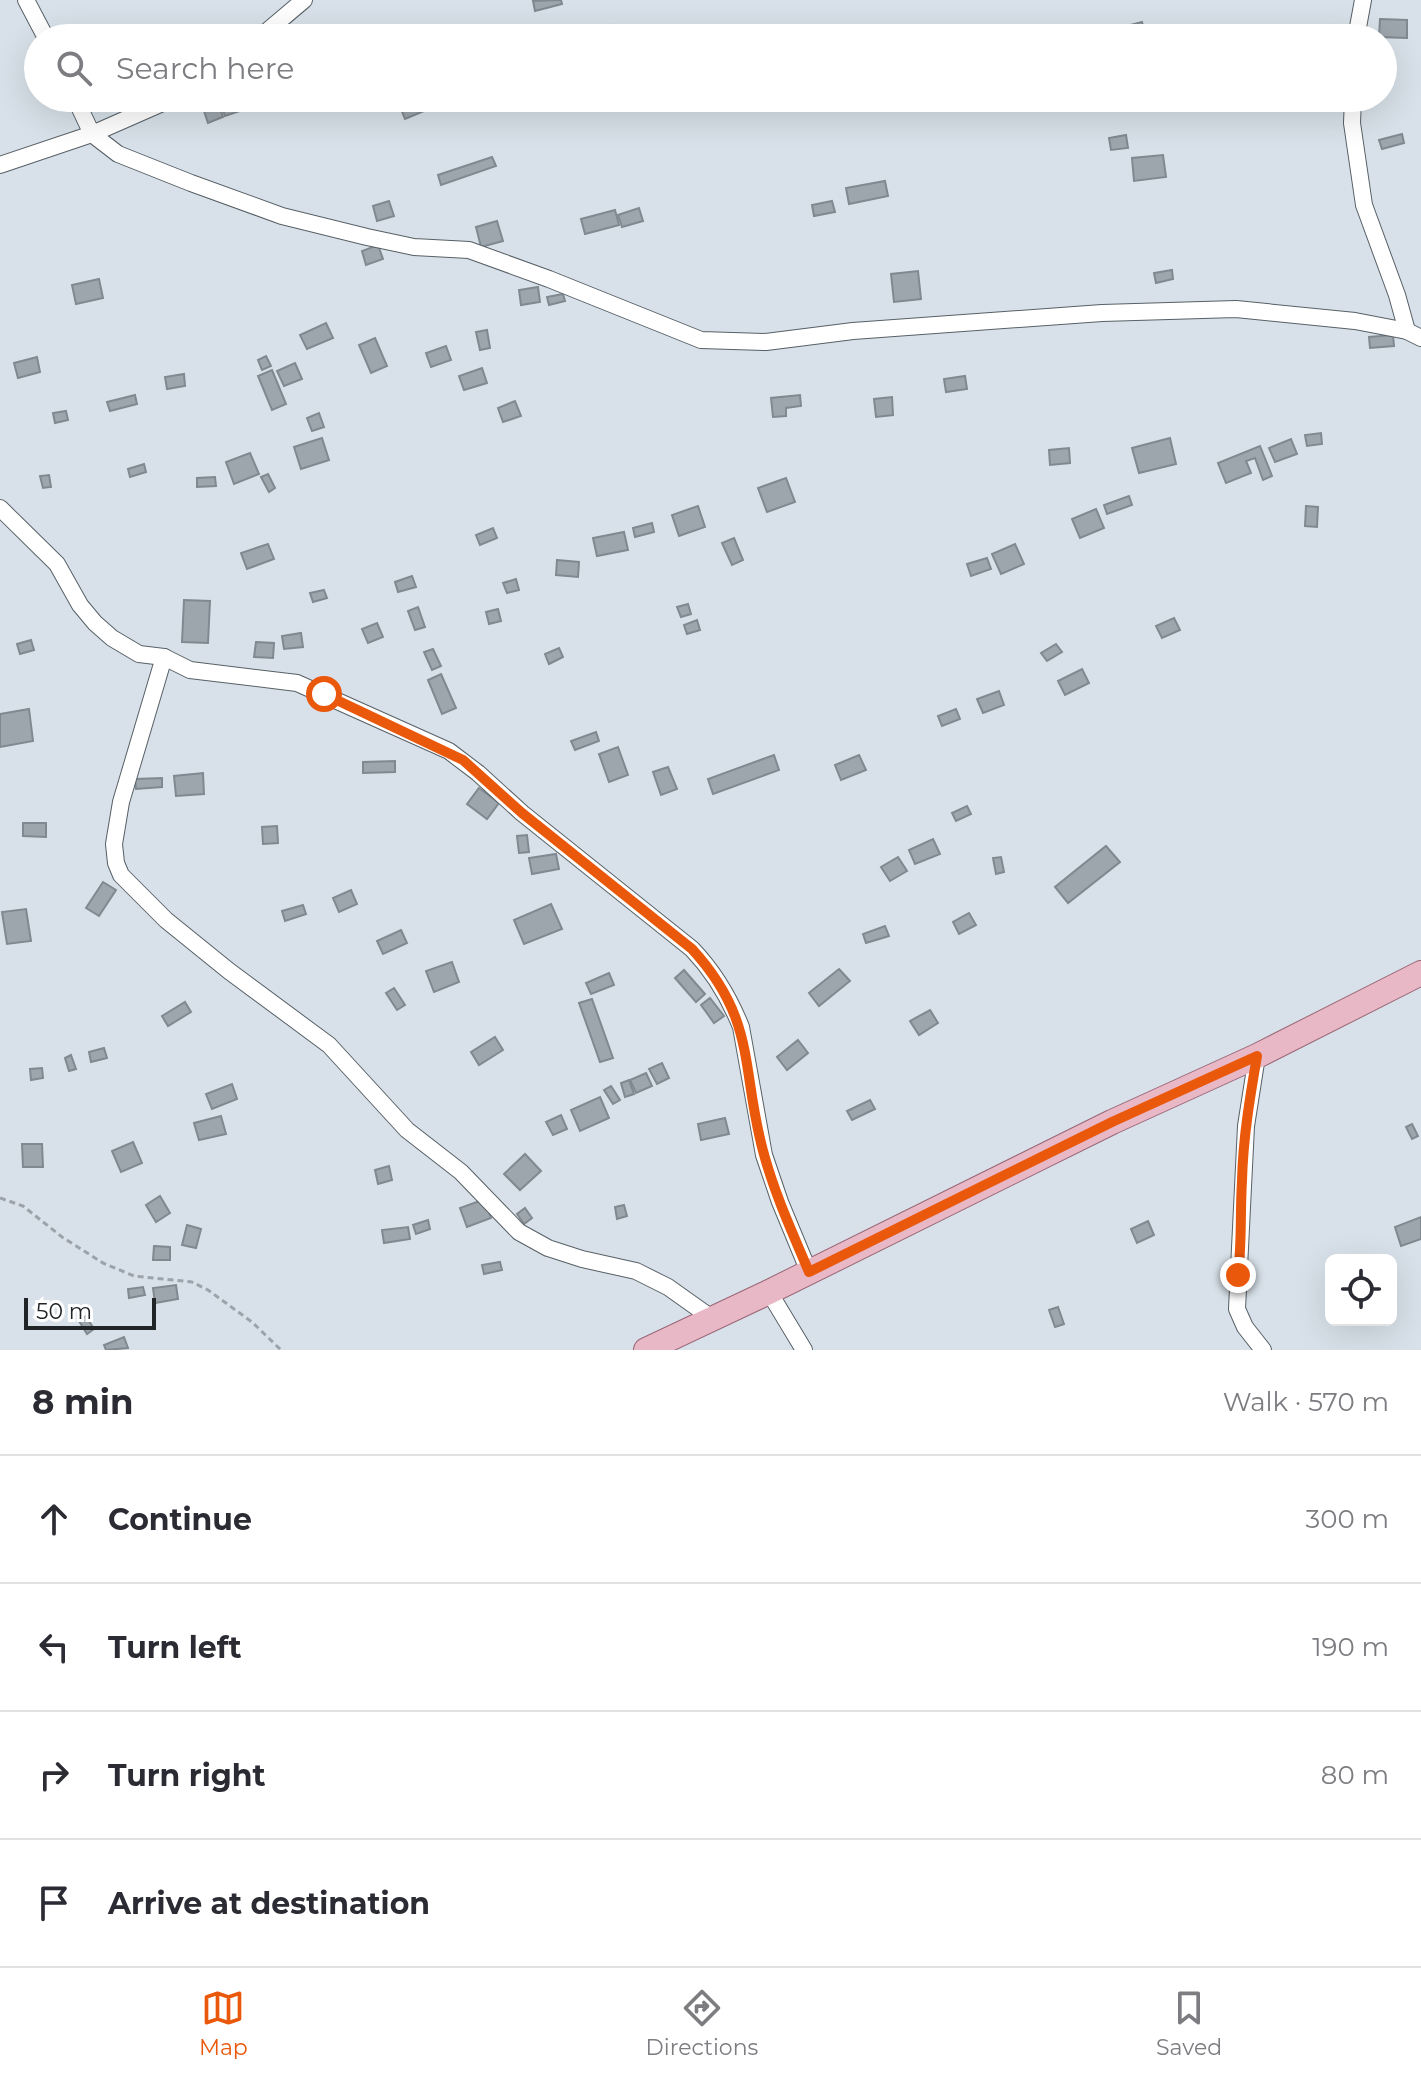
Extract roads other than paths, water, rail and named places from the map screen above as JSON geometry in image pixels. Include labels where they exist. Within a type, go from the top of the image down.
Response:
[{"type":"main road","points":[[646,1350],[1112,1122],[1257,1056],[1421,973]]},
{"type":"street","points":[[26,0],[39,24]]},
{"type":"street","points":[[276,24],[304,0]]},
{"type":"street","points":[[1359,24],[1363,0]]},
{"type":"street","points":[[82,112],[92,134],[118,154],[282,216],[414,247],[469,250],[701,340],[766,342],[853,331],[1087,314],[1236,309],[1355,321],[1414,335]]},
{"type":"street","points":[[0,165],[92,134],[142,112]]},
{"type":"street","points":[[1352,112],[1364,205],[1414,335]]},
{"type":"street","points":[[0,508],[57,564],[80,605],[112,638],[139,654],[164,657],[190,670],[297,683],[449,751],[692,949],[713,971],[741,1027],[764,1155],[809,1272]]},
{"type":"street","points":[[164,657],[121,802],[114,844],[121,875],[166,920],[329,1045],[407,1130],[461,1172],[519,1232],[559,1252],[636,1271],[668,1287],[713,1319]]},
{"type":"street","points":[[1257,1056],[1244,1140],[1237,1309],[1245,1327],[1263,1350]]},
{"type":"street","points":[[769,1292],[804,1350]]}]
